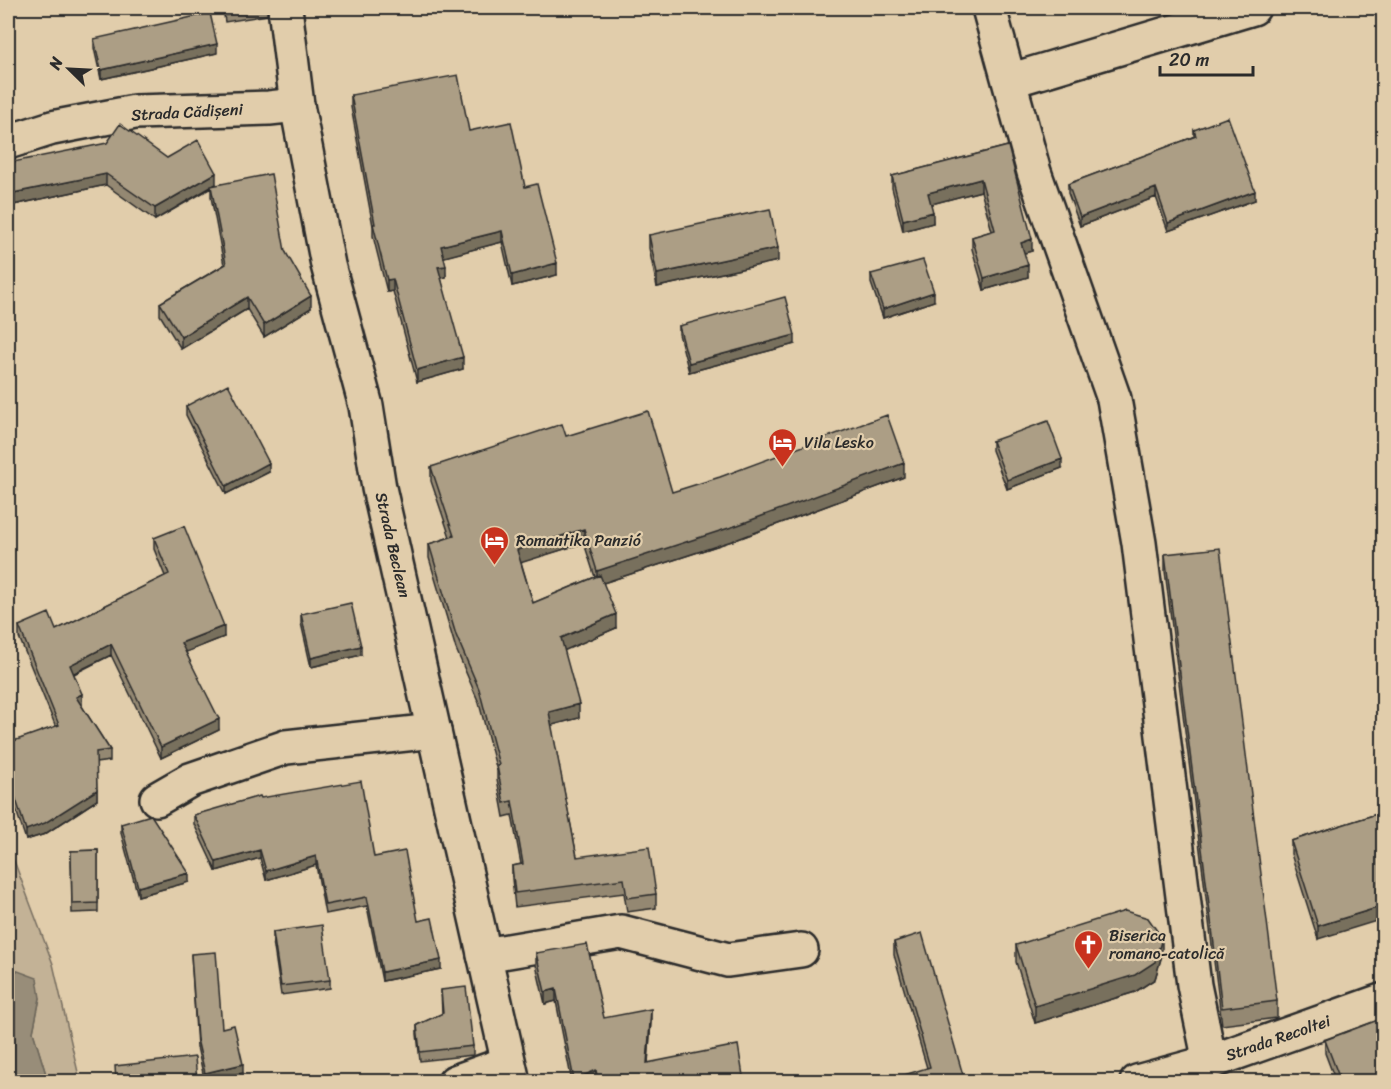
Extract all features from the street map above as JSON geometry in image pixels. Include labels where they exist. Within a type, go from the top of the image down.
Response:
[{"type":"street","name":"Strada Beclean","points":[[285,8],[297,105],[328,265],[366,406],[379,488],[510,1072]]},
{"type":"street","points":[[989,8],[1034,172],[1114,399],[1139,543],[1194,985],[1210,1062]]},
{"type":"street","points":[[1010,81],[1253,8]]},
{"type":"street","name":"Strada Cădișeni","points":[[8,142],[52,129],[135,112],[297,105]]},
{"type":"street","points":[[157,799],[190,780],[286,747],[434,731]]},
{"type":"street","points":[[484,955],[621,932],[728,960],[801,950]]},
{"type":"street","name":"Strada Recoltei","points":[[1137,1082],[1210,1062],[1383,1000]]},
{"type":"street","points":[[454,1082],[510,1072]]},
{"type":"shaded area","points":[[8,845],[53,964],[80,1081],[48,1081],[33,1032],[40,998],[15,970],[8,950]]},
{"type":"shaded area","points":[[8,950],[15,970],[37,978],[40,998],[33,1032],[48,1081],[8,1081]]},
{"type":"building","points":[[224,8],[264,8],[225,15]]},
{"type":"building","points":[[210,13],[217,44],[101,70],[94,39]]},
{"type":"building","points":[[458,75],[469,131],[511,122],[525,187],[537,184],[557,263],[512,275],[502,231],[441,246],[446,266],[438,267],[463,357],[417,370],[393,279],[387,280],[373,224],[375,224],[351,95]]},
{"type":"building","points":[[1228,117],[1255,191],[1168,223],[1156,188],[1080,217],[1068,184],[1196,136],[1194,130]]},
{"type":"building","points":[[120,124],[167,158],[198,140],[216,173],[155,208],[106,174],[13,193],[8,163],[107,143]]},
{"type":"building","points":[[1008,146],[1032,239],[1021,243],[1028,265],[984,278],[972,237],[995,230],[981,179],[928,193],[933,212],[903,220],[892,176]]},
{"type":"building","points":[[271,174],[285,251],[311,296],[264,325],[247,297],[181,337],[160,303],[226,264],[211,186]]},
{"type":"building","points":[[770,209],[778,248],[657,274],[649,235]]},
{"type":"building","points":[[923,260],[934,292],[883,309],[871,274]]},
{"type":"building","points":[[785,297],[795,335],[689,363],[679,326]]},
{"type":"building","points":[[228,384],[269,463],[226,486],[186,406]]},
{"type":"building","points":[[648,411],[672,492],[720,477],[887,415],[904,463],[738,525],[597,571],[584,529],[517,550],[533,603],[600,575],[616,614],[561,638],[579,704],[549,712],[577,857],[649,847],[656,894],[627,898],[624,879],[515,893],[512,866],[523,864],[512,801],[504,803],[497,766],[499,765],[479,689],[456,635],[429,544],[454,536],[431,467],[562,424],[566,436]]},
{"type":"building","points":[[1048,421],[1062,459],[1007,480],[992,441]]},
{"type":"building","points":[[184,526],[224,626],[181,643],[219,719],[161,747],[111,644],[70,665],[82,694],[76,697],[110,750],[96,752],[97,790],[45,823],[26,830],[8,775],[8,743],[59,725],[19,626],[49,613],[56,630],[169,574],[154,538]]},
{"type":"building","points":[[1220,548],[1277,1001],[1222,1008],[1165,554]]},
{"type":"building","points":[[351,603],[361,646],[311,658],[301,614]]},
{"type":"building","points":[[361,781],[374,857],[405,851],[418,921],[432,918],[441,960],[382,972],[367,897],[325,905],[316,856],[266,871],[260,850],[216,862],[194,815],[260,796],[261,798]]},
{"type":"building","points":[[1383,812],[1383,906],[1318,926],[1291,841]]},
{"type":"building","points":[[151,815],[189,873],[138,887],[121,824]]},
{"type":"building","points":[[98,850],[98,903],[72,904],[71,851]]},
{"type":"building","name":"Biserica romano-catolică","points":[[1125,911],[1148,918],[1162,938],[1155,962],[1135,975],[1035,1006],[1016,945]]},
{"type":"building","points":[[322,925],[330,980],[281,986],[273,932]]},
{"type":"building","points":[[922,933],[965,1082],[882,1082],[930,1067],[894,942]]},
{"type":"building","points":[[587,944],[604,1018],[651,1009],[647,1063],[738,1045],[744,1082],[598,1082],[596,1070],[574,1080],[556,989],[545,992],[536,953]]},
{"type":"building","points":[[216,952],[222,1028],[234,1025],[243,1064],[205,1073],[197,1039],[191,954]]},
{"type":"building","points":[[466,987],[473,1046],[420,1052],[417,1025],[443,1013],[441,990]]},
{"type":"building","points":[[1383,1018],[1383,1082],[1341,1082],[1325,1040]]},
{"type":"building","points":[[195,1057],[197,1082],[116,1082],[115,1066]]},
{"type":"place","name":"Vila Lesko","points":[[783,468]]},
{"type":"place","name":"Romantika Panzió","points":[[495,566]]},
{"type":"place","name":"Biserica romano-catolică","points":[[1088,970]]}]
